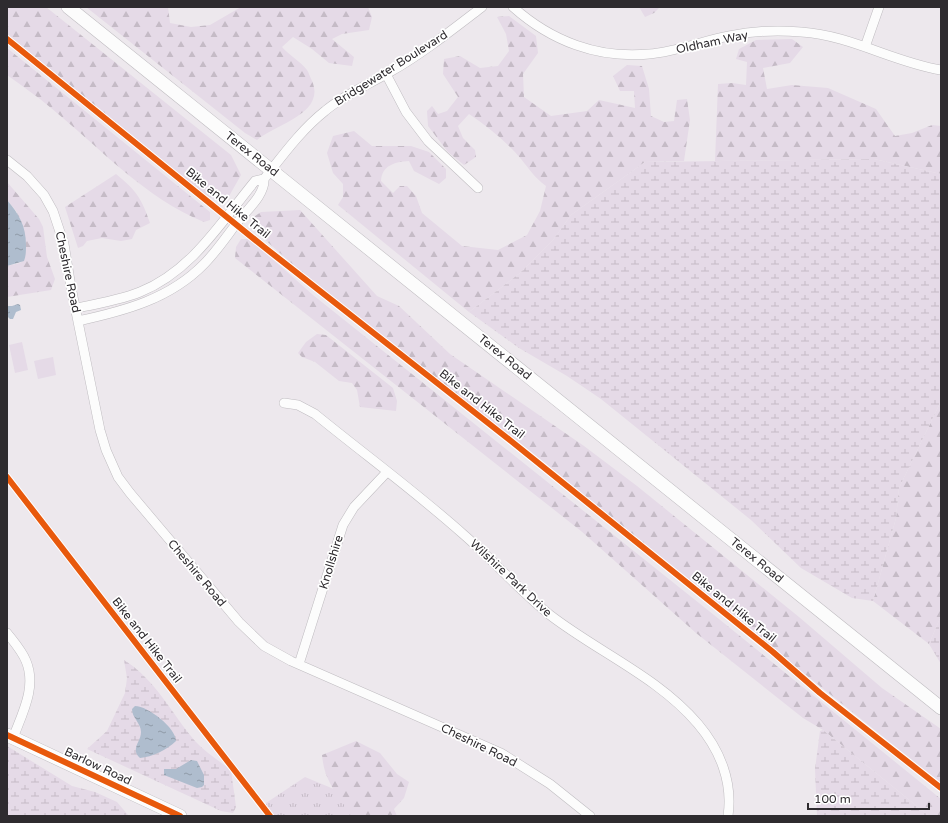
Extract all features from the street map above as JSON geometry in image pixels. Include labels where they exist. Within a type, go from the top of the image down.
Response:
[{"type":"main road","name":"Terex Road","points":[[68,7],[268,174],[941,708]]},
{"type":"main road","name":"Barlow Road","points":[[10,737],[180,816]]},
{"type":"street","name":"Bridgewater Boulevard","points":[[268,174],[301,134],[324,111],[345,96],[386,74],[420,52],[482,7]]},
{"type":"street","name":"Oldham Way","points":[[513,7],[538,27],[564,41],[580,47],[616,54],[650,54],[729,36],[760,32],[813,33],[842,39],[941,70]]},
{"type":"street","points":[[865,47],[879,7]]},
{"type":"street","points":[[386,74],[406,112],[428,141],[478,188]]},
{"type":"street","name":"Cheshire Road","points":[[7,160],[27,176],[44,195],[53,211],[64,244],[100,430],[106,450],[118,477],[130,494],[254,638],[273,651],[299,664],[502,754],[550,784],[590,816]]},
{"type":"street","points":[[76,308],[109,302],[140,292],[162,281],[203,246],[255,181],[268,174]]},
{"type":"street","points":[[78,321],[113,314],[132,308],[168,292],[186,280],[213,254],[264,187],[268,174]]},
{"type":"street","points":[[203,246],[213,254]]},
{"type":"street","points":[[162,281],[168,292]]},
{"type":"street","name":"Wilshire Park Drive","points":[[284,403],[298,406],[315,414],[463,534],[510,580],[547,612],[642,676],[690,716],[709,738],[724,769],[729,798],[728,816]]},
{"type":"street","name":"Knollshire","points":[[299,664],[343,525],[354,507],[387,472]]},
{"type":"street","points":[[7,633],[27,661],[30,678],[29,697],[10,737]]},
{"type":"green space","points":[[7,7],[46,7],[231,155],[241,175],[228,198],[219,201],[207,196],[7,34]]},
{"type":"green space","points":[[86,7],[168,7],[170,23],[191,27],[210,25],[241,7],[368,7],[372,17],[369,30],[342,34],[332,39],[354,57],[352,66],[329,63],[312,49],[293,37],[282,47],[308,71],[314,92],[312,101],[306,110],[257,140],[245,133]]},
{"type":"green space","points":[[639,7],[660,7],[654,13],[645,17]]},
{"type":"green space","points":[[509,16],[536,36],[538,53],[523,74],[524,97],[551,116],[587,111],[599,100],[635,108],[634,91],[620,91],[613,76],[627,65],[642,66],[649,89],[651,116],[664,122],[674,121],[677,100],[687,99],[690,120],[684,161],[645,162],[571,215],[553,240],[520,273],[469,312],[338,205],[343,197],[343,184],[333,173],[327,153],[333,136],[354,131],[372,146],[411,146],[429,152],[446,169],[446,178],[439,184],[414,171],[409,161],[390,165],[384,171],[381,181],[393,193],[400,186],[407,186],[416,196],[422,213],[462,246],[498,250],[527,235],[540,211],[546,186],[535,176],[503,140],[469,114],[458,126],[463,138],[475,150],[476,157],[464,165],[448,152],[428,126],[427,111],[432,106],[438,114],[447,111],[458,97],[443,74],[444,59],[460,56],[480,68],[498,66],[509,51],[506,34],[497,17]]},
{"type":"green space","points":[[792,39],[803,47],[790,63],[763,68],[767,89],[792,85],[828,88],[876,109],[895,136],[912,133],[932,125],[941,126],[941,174],[874,159],[715,161],[718,84],[732,83],[746,85],[747,62],[736,59],[739,49],[756,40]]},
{"type":"green space","points":[[7,48],[210,212],[210,220],[204,222],[162,200],[124,171],[35,95],[7,75]]},
{"type":"green space","points":[[874,159],[941,174],[941,401],[899,488],[896,518],[873,601],[852,598],[801,568],[751,520],[601,399],[567,376],[519,348],[469,312],[520,273],[553,240],[571,215],[645,162]]},
{"type":"green space","points":[[116,174],[129,185],[138,196],[150,223],[136,230],[132,239],[121,241],[102,238],[87,241],[83,246],[78,248],[65,207]]},
{"type":"green space","points":[[7,182],[39,219],[43,227],[47,257],[55,279],[51,290],[7,297],[7,266],[20,263],[25,257],[17,212],[7,200]]},
{"type":"green space","points":[[300,210],[377,296],[399,306],[450,354],[584,446],[637,486],[799,617],[882,688],[941,729],[941,783],[626,531],[546,464],[307,277],[254,230],[252,218],[261,212]]},
{"type":"green space","points":[[241,239],[250,239],[313,295],[714,615],[941,799],[941,816],[929,816],[823,730],[803,718],[696,633],[581,531],[235,258],[236,247]]},
{"type":"green space","points":[[317,334],[326,335],[393,388],[397,401],[396,411],[360,407],[357,390],[352,383],[339,381],[315,362],[302,357],[298,353],[306,342]]},
{"type":"green space","points":[[22,342],[28,370],[15,373],[9,345]]},
{"type":"green space","points":[[53,357],[56,375],[38,379],[34,361]]},
{"type":"green space","points":[[941,401],[941,616],[929,644],[873,601],[896,518],[899,488]]},
{"type":"green space","points":[[941,616],[941,664],[929,644]]},
{"type":"green space","points":[[124,660],[145,677],[154,687],[195,741],[231,770],[236,807],[233,813],[221,811],[87,749],[107,731],[125,693],[127,678]]},
{"type":"green space","points":[[823,730],[929,816],[817,816],[815,769],[820,731]]},
{"type":"green space","points":[[356,741],[380,753],[397,774],[409,782],[404,798],[394,809],[397,816],[351,816],[328,780],[322,755]]},
{"type":"green space","points":[[7,746],[72,786],[95,792],[117,802],[128,815],[139,816],[7,816]]},
{"type":"green space","points":[[305,777],[341,792],[357,816],[272,816],[265,806],[266,803]]},
{"type":"water","points":[[7,200],[15,210],[23,226],[26,238],[26,255],[24,261],[7,266]]},
{"type":"water","points":[[20,305],[21,310],[16,312],[13,319],[10,319],[7,316],[7,306]]},
{"type":"water","points":[[135,706],[154,714],[166,724],[175,736],[176,741],[159,752],[140,758],[137,755],[136,748],[141,736],[141,729],[132,712],[132,709]]},
{"type":"water","points":[[191,760],[197,761],[204,775],[204,785],[202,787],[197,788],[164,775],[164,769],[176,769]]},
{"type":"cycle path","name":"Bike and Hike Trail","points":[[7,39],[264,247],[511,441],[773,652],[820,693],[941,788]]},
{"type":"cycle path","name":"Bike and Hike Trail","points":[[7,477],[270,816]]},
{"type":"cycle path","points":[[7,735],[180,816]]}]
